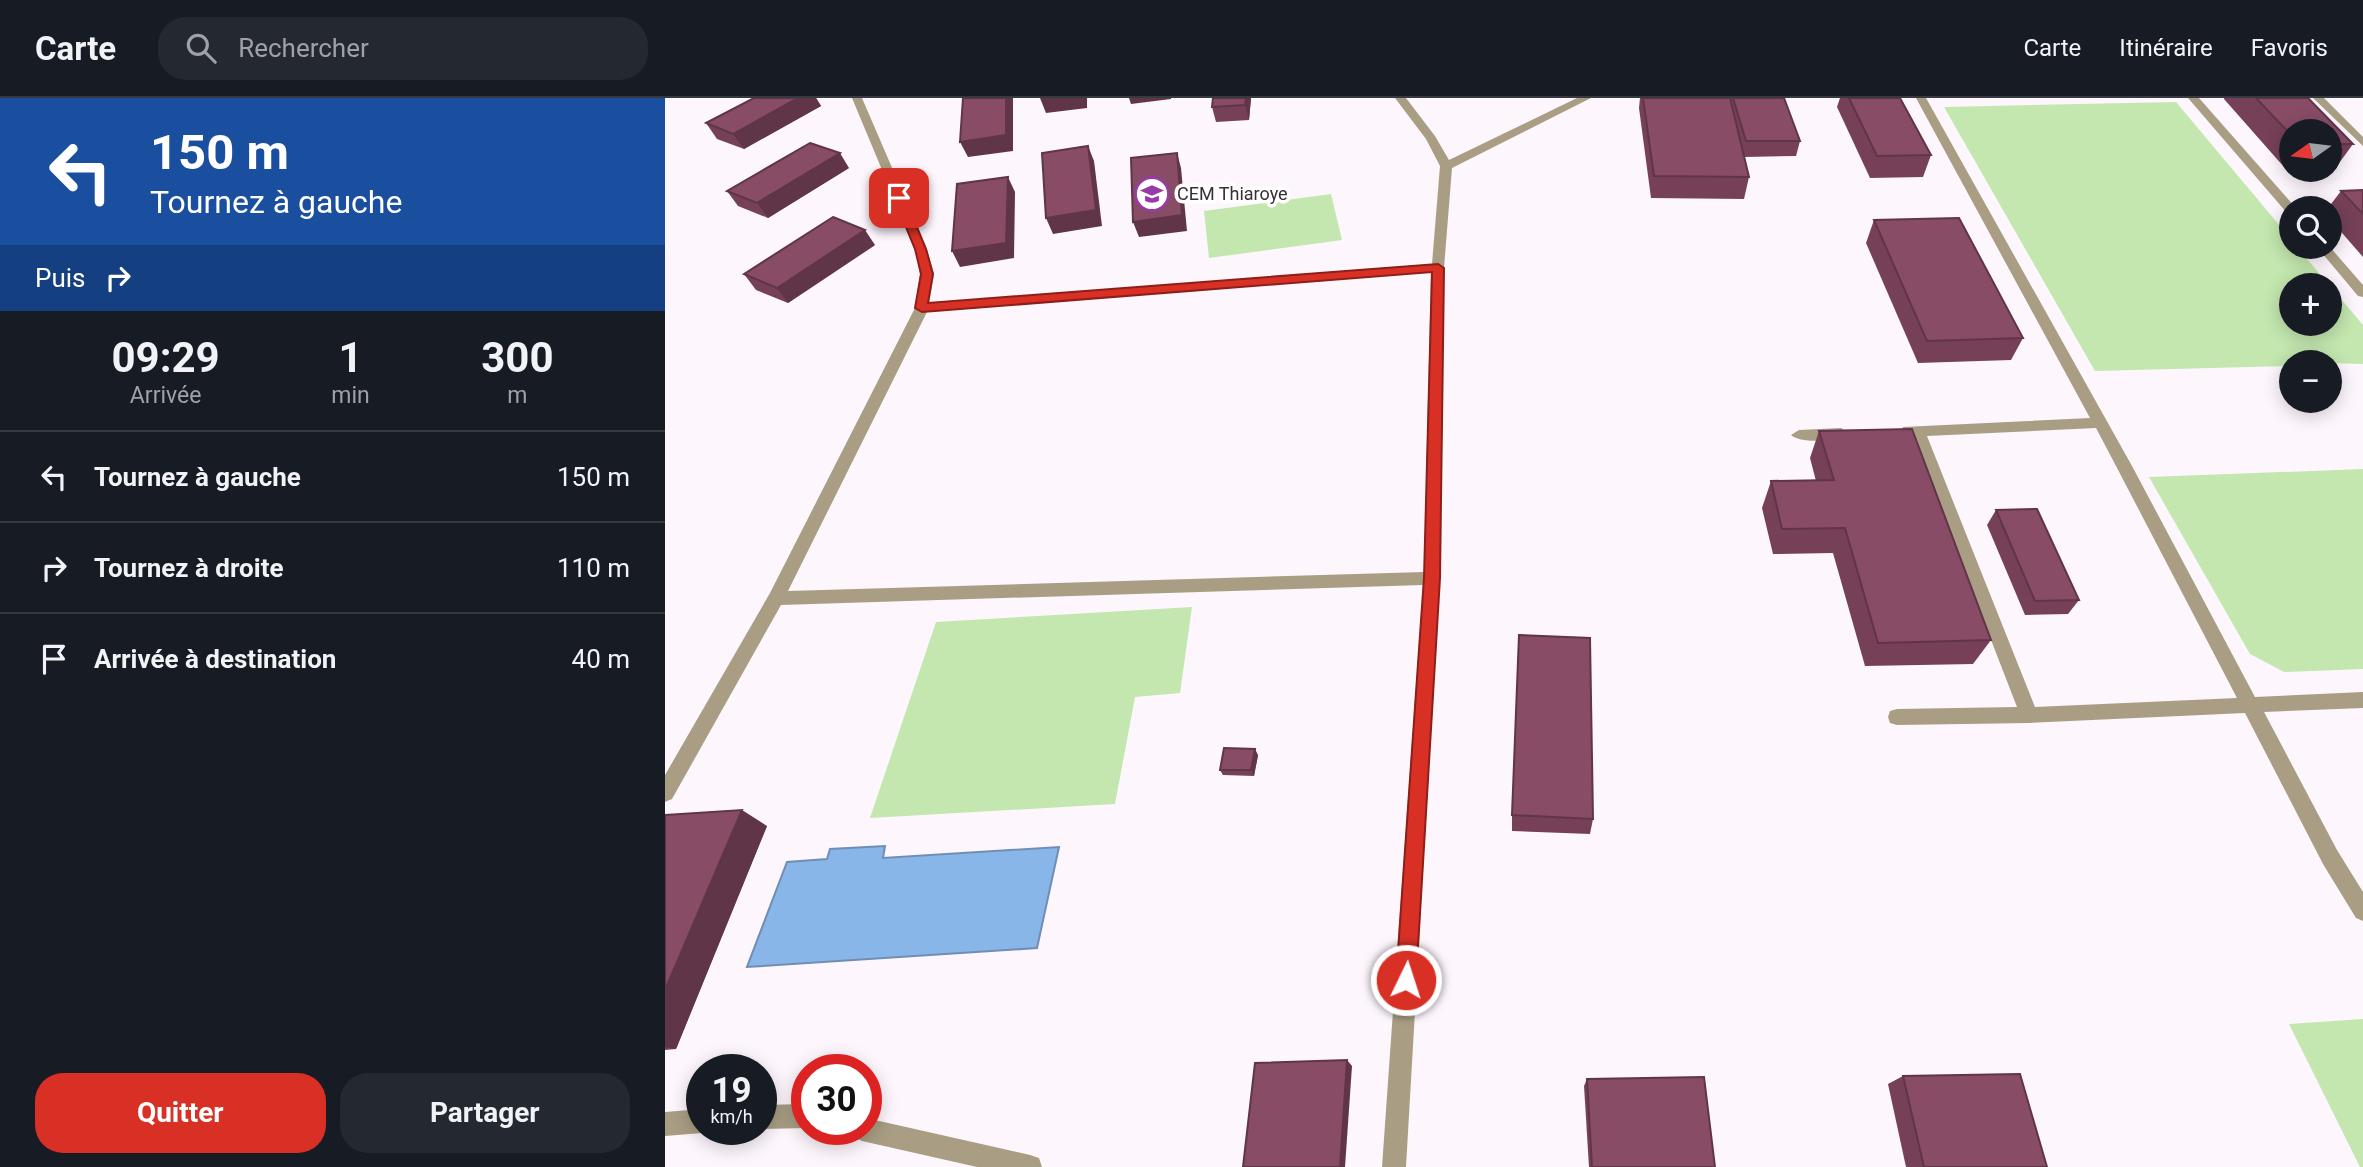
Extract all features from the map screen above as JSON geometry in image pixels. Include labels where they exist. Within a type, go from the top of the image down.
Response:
[{"type":"street","points":[[665,793],[776,598],[922,308],[927,274],[921,249],[856,98]]},
{"type":"street","points":[[1394,1167],[1432,578],[1438,268],[1446,166],[1431,138],[1400,98]]},
{"type":"street","points":[[1446,166],[1586,98]]},
{"type":"street","points":[[1921,98],[2100,423],[2330,857],[2363,911]]},
{"type":"street","points":[[2193,98],[2279,196]]},
{"type":"street","points":[[2318,98],[2363,143]]},
{"type":"street","points":[[2333,259],[2363,293]]},
{"type":"street","points":[[922,308],[1438,268]]},
{"type":"street","points":[[1891,431],[2100,423]]},
{"type":"street","points":[[1917,430],[2029,715]]},
{"type":"street","points":[[1799,435],[1851,433]]},
{"type":"street","points":[[776,598],[1432,578]]},
{"type":"street","points":[[1897,717],[2029,715],[2363,700]]},
{"type":"street","points":[[665,1124],[686,1122]]},
{"type":"street","points":[[882,1134],[1030,1167]]},
{"type":"green space","points":[[2176,102],[2279,225],[2279,259],[2307,259],[2319,273],[2279,273],[2279,336],[2342,336],[2342,300],[2363,325],[2363,364],[2342,363],[2342,350],[2279,350],[2279,366],[2095,371],[1944,107]]},
{"type":"green space","points":[[1331,194],[1342,240],[1209,258],[1204,211]]},
{"type":"green space","points":[[2363,469],[2363,669],[2284,672],[2250,654],[2149,477]]},
{"type":"green space","points":[[1192,607],[1180,693],[1135,697],[1115,804],[870,818],[936,622]]},
{"type":"green space","points":[[2363,1019],[2363,1167],[2360,1167],[2289,1024]]},
{"type":"water","points":[[885,846],[883,858],[1059,847],[1037,948],[747,967],[787,862],[827,859],[830,849]]},
{"type":"building","points":[[754,98],[798,98],[733,134],[706,123]]},
{"type":"building","points":[[963,98],[1006,98],[1006,135],[960,142]]},
{"type":"building","points":[[1213,98],[1246,98],[1245,105],[1212,107]]},
{"type":"building","points":[[1643,98],[1730,98],[1749,177],[1654,176]]},
{"type":"building","points":[[1733,98],[1784,98],[1800,141],[1746,141]]},
{"type":"building","points":[[1849,98],[1900,98],[1931,155],[1877,156]]},
{"type":"building","points":[[2256,98],[2308,98],[2329,119],[2279,119],[2279,122]]},
{"type":"building","points":[[2342,133],[2353,144],[2342,144]]},
{"type":"building","points":[[810,143],[840,153],[757,203],[727,191]]},
{"type":"building","points":[[1088,146],[1096,210],[1046,218],[1042,153]]},
{"type":"building","points":[[1177,153],[1182,215],[1133,222],[1131,158]]},
{"type":"building","points":[[1008,177],[1006,243],[952,251],[957,184]]},
{"type":"building","points":[[2363,190],[2363,214],[2341,191]]},
{"type":"building","points":[[833,217],[865,230],[777,288],[744,274]]},
{"type":"building","points":[[1959,218],[2023,338],[1927,341],[1874,220]]},
{"type":"building","points":[[1912,429],[1991,640],[1878,643],[1845,528],[1782,529],[1771,481],[1834,480],[1819,431]]},
{"type":"building","points":[[2037,509],[2079,600],[2035,601],[1996,510]]},
{"type":"building","points":[[1519,635],[1590,638],[1593,819],[1512,815]]},
{"type":"building","points":[[1224,748],[1255,749],[1251,770],[1220,770]]},
{"type":"building","points":[[742,810],[665,990],[665,815]]},
{"type":"building","points":[[1347,1060],[1340,1167],[1243,1167],[1255,1063]]},
{"type":"building","points":[[2020,1074],[2047,1167],[1924,1167],[1903,1076]]},
{"type":"building","points":[[1704,1077],[1715,1167],[1592,1167],[1587,1079]]},
{"type":"place","name":"CEM Thiaroye","points":[[1152,194]]},
{"type":"route","points":[[899,198],[921,249],[927,274],[922,308],[1438,268],[1432,578],[1406,980]]}]
